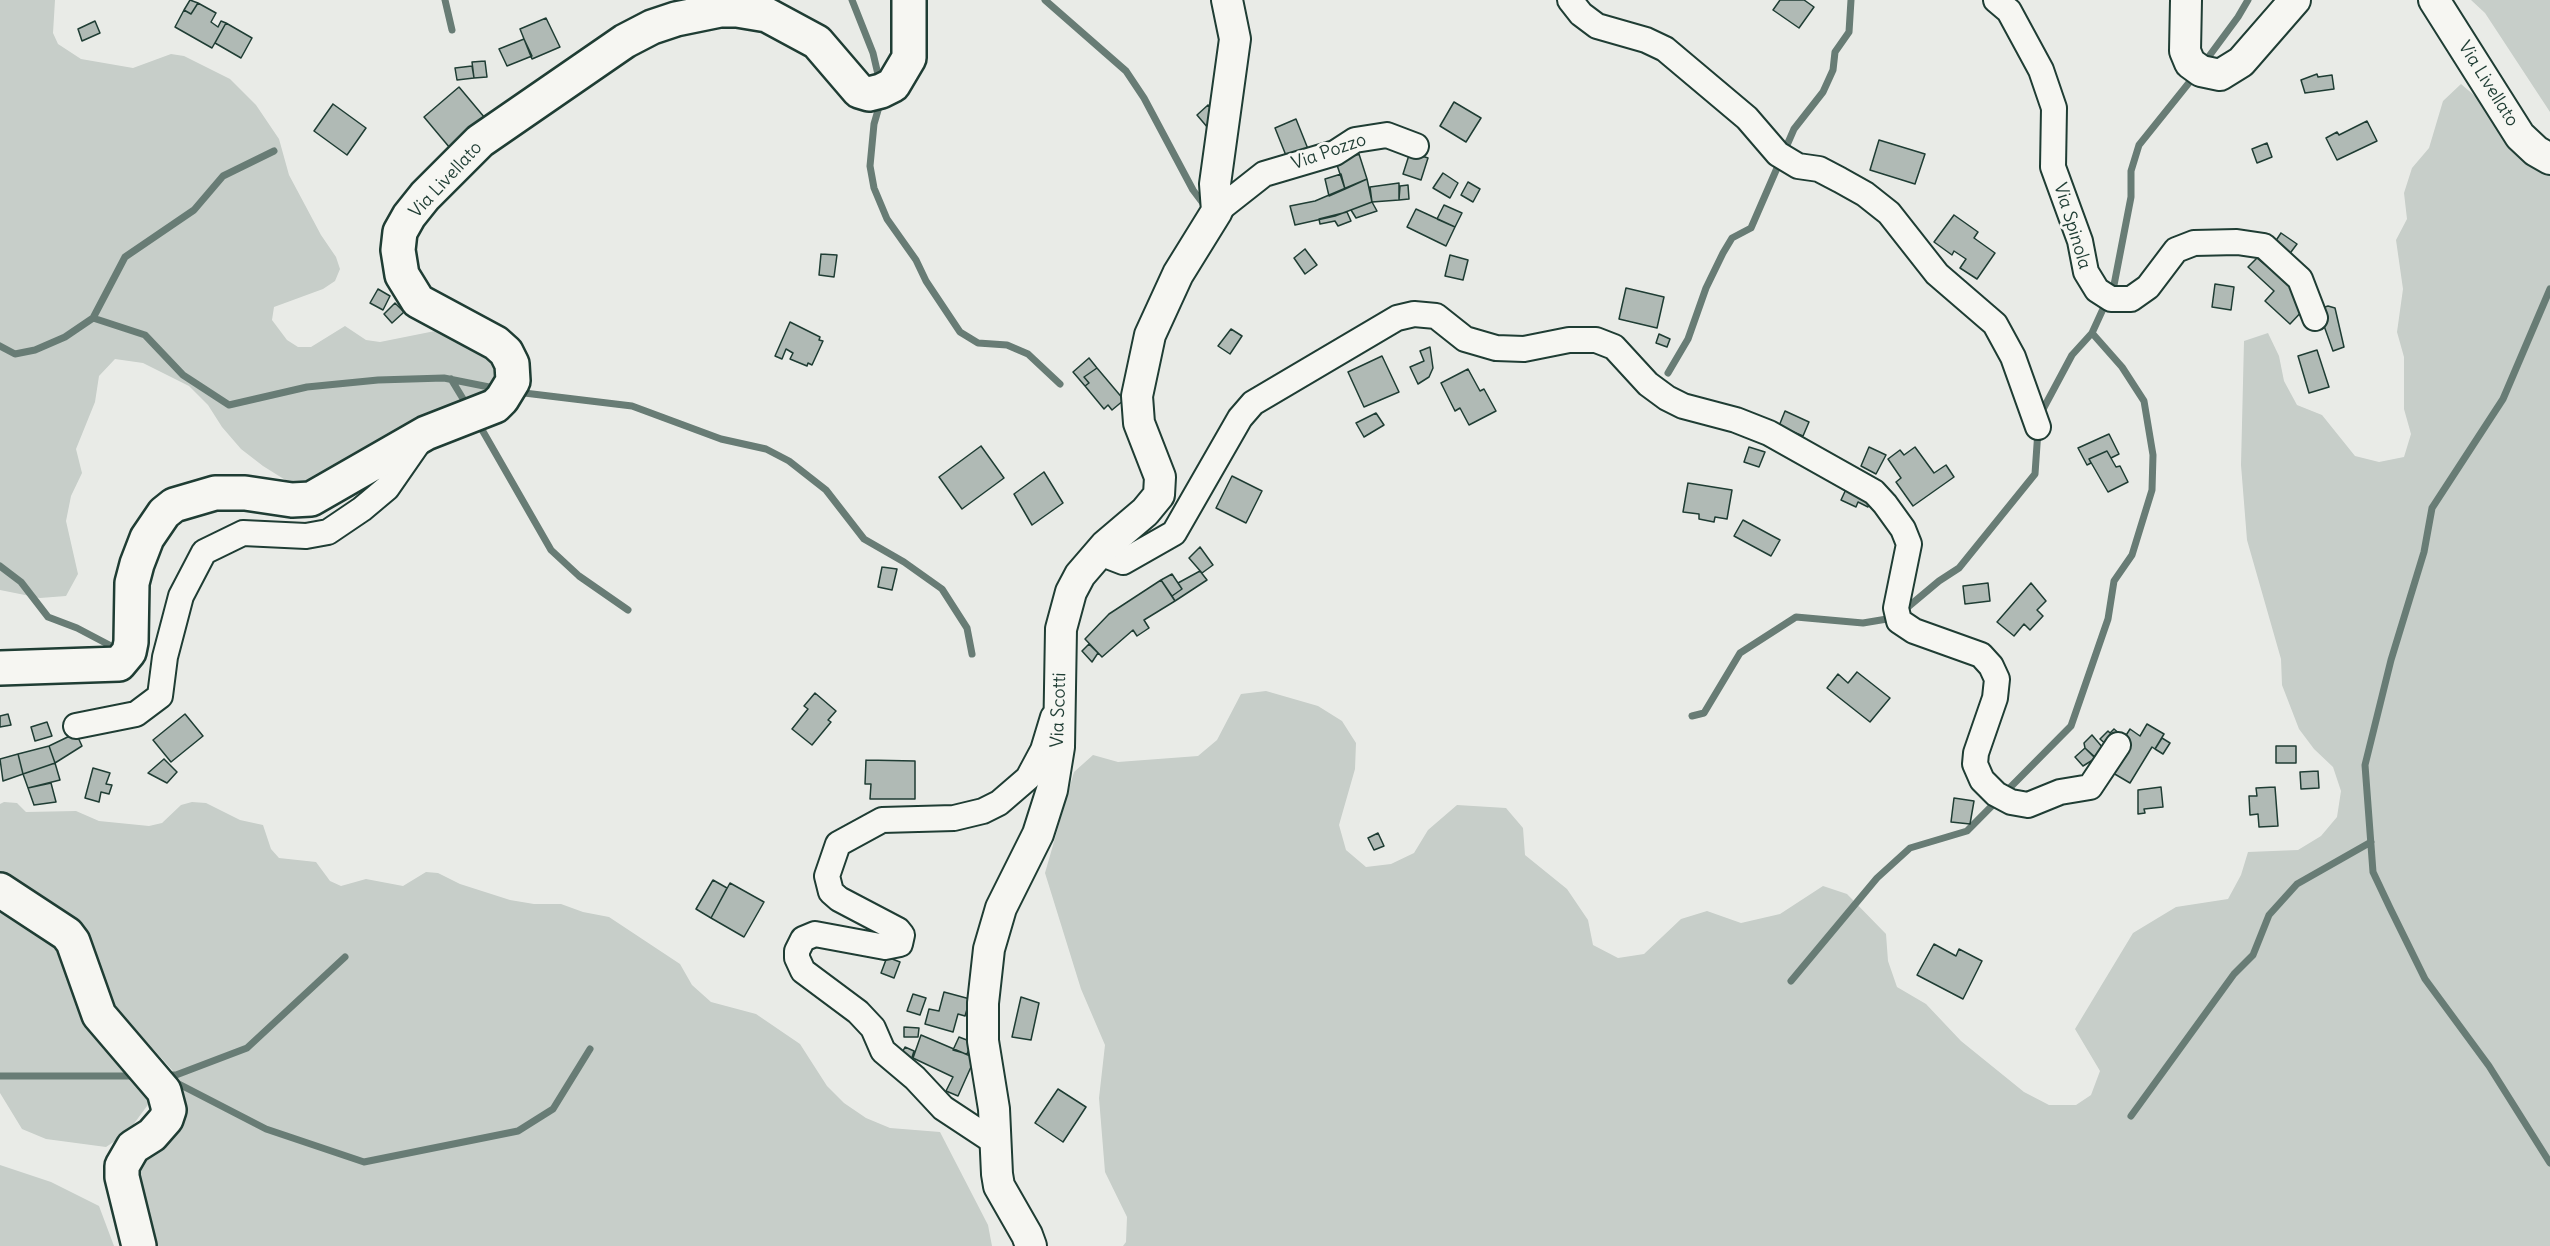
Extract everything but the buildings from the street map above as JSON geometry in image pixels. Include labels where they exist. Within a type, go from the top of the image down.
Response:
[{"type":"main road","name":"Via Livellato","points":[[0,668],[118,664],[129,652],[131,642],[132,583],[137,564],[147,538],[164,513],[174,505],[215,493],[292,500],[311,499],[426,433],[495,406],[509,391],[514,373],[506,352],[496,343],[418,301],[408,289],[402,275],[398,250],[400,232],[425,196],[480,141],[603,55],[652,27],[700,13],[737,10],[767,15],[817,42],[859,92],[869,94],[881,91],[893,85],[909,58],[909,0]]},
{"type":"main road","points":[[0,890],[67,934],[73,942],[99,1015],[164,1091],[169,1110],[166,1119],[152,1135],[134,1147],[122,1166],[122,1177],[139,1246]]},
{"type":"street","points":[[776,0],[801,19],[817,42]]},
{"type":"street","points":[[1216,211],[1215,184],[1235,39],[1227,0]]},
{"type":"street","points":[[1570,0],[1581,14],[1597,26],[1646,40],[1665,49],[1747,118],[1778,154],[1798,166],[1819,169],[1840,180],[1865,194],[1889,213],[1937,274],[1995,324],[2013,357],[2038,426]]},
{"type":"street","name":"Via Spinola","points":[[1996,0],[2009,11],[2041,70],[2054,108],[2053,167],[2080,241],[2086,272],[2097,290],[2111,299],[2131,299],[2148,287],[2176,250],[2194,243],[2236,242],[2264,246],[2300,279],[2315,318]]},
{"type":"street","points":[[2186,0],[2185,51],[2190,63],[2201,71],[2220,75],[2241,62],[2295,0]]},
{"type":"street","name":"Via Livellato","points":[[2434,0],[2520,136],[2536,151],[2550,159]]},
{"type":"street","name":"Via Pozzo","points":[[1216,211],[1264,174],[1335,153],[1355,140],[1387,135],[1416,146]]},
{"type":"street","name":"Via Scotti","points":[[1031,1246],[999,1186],[994,1109],[983,1041],[986,972],[998,917],[1038,834],[1052,790],[1059,747],[1061,630],[1064,610],[1080,575],[1105,546],[1145,512],[1159,495],[1160,477],[1139,423],[1137,396],[1142,363],[1150,334],[1178,274],[1216,211]]},
{"type":"street","points":[[1105,546],[1110,556],[1123,562],[1174,533],[1240,418],[1253,403],[1397,318],[1414,314],[1437,316],[1465,339],[1496,348],[1524,349],[1569,340],[1596,340],[1614,347],[1648,384],[1666,398],[1683,406],[1736,420],[1769,433],[1874,492],[1885,504],[1903,529],[1909,544],[1908,559],[1896,608],[1899,621],[1914,631],[1981,655],[1991,666],[1996,679],[1995,698],[1976,753],[1975,764],[1982,780],[1996,794],[2011,802],[2028,805],[2060,792],[2090,787],[2118,745]]},
{"type":"street","points":[[76,726],[136,714],[160,696],[165,657],[181,596],[204,552],[243,533],[306,536],[328,532],[362,509],[387,488],[426,433]]},
{"type":"street","points":[[996,1143],[943,1108],[915,1078],[883,1051],[873,1028],[858,1012],[803,971],[797,958],[797,951],[803,939],[815,934],[885,947],[900,944],[902,935],[898,930],[839,899],[831,892],[827,876],[838,844],[882,820],[960,818],[983,812],[999,803],[1020,786],[1036,764],[1060,695]]},
{"type":"shaded area","points":[[0,0],[55,0],[53,33],[58,44],[81,59],[133,68],[171,54],[184,56],[230,79],[256,105],[279,139],[289,175],[321,235],[336,257],[340,269],[335,281],[323,289],[274,307],[272,320],[287,340],[298,347],[311,347],[345,326],[366,340],[380,342],[445,329],[490,360],[496,370],[494,383],[464,406],[438,410],[384,438],[312,485],[287,481],[241,449],[222,427],[208,405],[189,386],[143,363],[115,359],[99,376],[95,402],[76,449],[82,473],[71,496],[66,521],[78,574],[66,596],[40,598],[0,590]]},
{"type":"shaded area","points":[[2471,0],[2550,0],[2550,112],[2485,13]]},
{"type":"shaded area","points":[[2461,84],[2482,102],[2511,147],[2550,176],[2550,1246],[1123,1246],[1126,1242],[1127,1217],[1105,1172],[1099,1098],[1105,1045],[1081,989],[1045,873],[1074,772],[1093,755],[1118,762],[1198,756],[1217,740],[1241,694],[1266,691],[1318,706],[1342,721],[1356,743],[1355,769],[1339,825],[1346,850],[1366,867],[1391,864],[1414,853],[1428,830],[1457,805],[1506,808],[1523,828],[1525,855],[1567,889],[1588,920],[1593,945],[1618,958],[1644,954],[1681,919],[1707,911],[1741,923],[1780,914],[1823,886],[1847,894],[1886,934],[1888,961],[1897,987],[1926,1004],[1961,1041],[2024,1092],[2049,1105],[2076,1105],[2091,1095],[2100,1071],[2075,1029],[2133,933],[2176,907],[2228,899],[2241,875],[2248,852],[2298,850],[2321,836],[2337,817],[2341,791],[2333,767],[2314,749],[2299,729],[2282,685],[2281,659],[2247,540],[2241,465],[2244,341],[2268,333],[2279,356],[2284,381],[2297,405],[2322,415],[2355,456],[2379,462],[2404,457],[2411,434],[2404,409],[2404,357],[2397,332],[2403,289],[2396,240],[2407,219],[2404,193],[2412,168],[2429,148],[2443,101]]},
{"type":"shaded area","points":[[192,802],[206,803],[240,820],[263,825],[271,849],[279,858],[316,862],[330,881],[341,886],[366,879],[403,886],[426,872],[438,873],[460,884],[510,900],[534,904],[561,904],[583,912],[609,917],[680,964],[692,985],[711,1002],[756,1014],[800,1044],[827,1086],[844,1103],[866,1118],[890,1128],[940,1132],[988,1225],[992,1246],[150,1246],[137,1169],[184,1108],[184,1094],[173,1071],[0,879],[0,804],[17,803],[26,812],[76,811],[99,821],[149,826],[162,823],[181,805]]},
{"type":"shaded area","points":[[0,904],[54,937],[148,1088],[150,1102],[127,1133],[106,1147],[46,1139],[22,1129],[0,1093]]},
{"type":"shaded area","points":[[0,1165],[51,1182],[99,1206],[114,1246],[0,1246]]},
{"type":"waterway","points":[[445,0],[452,30]]},
{"type":"waterway","points":[[852,0],[873,53],[880,83]]},
{"type":"waterway","points":[[1045,0],[1126,71],[1144,98],[1193,190],[1205,206]]},
{"type":"waterway","points":[[1668,373],[1688,339],[1706,288],[1723,253],[1732,238],[1751,228],[1794,129],[1823,92],[1833,70],[1835,52],[1849,32],[1851,0]]},
{"type":"waterway","points":[[2204,63],[2248,0]]},
{"type":"waterway","points":[[2041,413],[2072,355],[2092,333],[2114,285],[2131,197],[2131,171],[2139,145],[2196,74]]},
{"type":"waterway","points":[[881,100],[874,124],[870,166],[874,188],[887,219],[916,260],[926,281],[960,332],[978,343],[1007,345],[1028,354],[1060,384]]},
{"type":"waterway","points":[[93,318],[125,257],[194,210],[223,176],[274,151]]},
{"type":"waterway","points":[[2550,289],[2503,399],[2432,508],[2424,552],[2391,660],[2365,765],[2373,872],[2425,979],[2489,1066],[2550,1163]]},
{"type":"waterway","points":[[0,346],[15,354],[35,350],[65,337],[93,318],[145,335],[183,375],[229,405],[307,387],[378,380],[444,378],[499,389]]},
{"type":"waterway","points":[[1791,981],[1877,878],[1910,848],[1967,831],[2071,726],[2108,619],[2114,581],[2132,555],[2152,490],[2153,455],[2144,401],[2122,367],[2092,333]]},
{"type":"waterway","points":[[451,379],[468,407]]},
{"type":"waterway","points":[[516,392],[632,406],[721,439],[766,449],[789,461],[826,490],[864,539],[904,562],[942,589],[967,628],[972,654]]},
{"type":"waterway","points":[[477,421],[551,550],[579,576],[628,610]]},
{"type":"waterway","points":[[1902,612],[1939,581],[1959,568],[2035,474],[2038,430]]},
{"type":"waterway","points":[[0,566],[21,582],[48,617],[77,628],[115,648]]},
{"type":"waterway","points":[[1692,716],[1704,713],[1740,653],[1796,617],[1863,623],[1893,618]]},
{"type":"waterway","points":[[2131,1116],[2234,974],[2253,955],[2269,915],[2297,884],[2371,842]]},
{"type":"waterway","points":[[163,1075],[176,1075],[247,1048],[345,957]]},
{"type":"waterway","points":[[173,1081],[266,1129],[364,1162],[518,1131],[553,1109],[590,1049]]},
{"type":"waterway","points":[[0,1076],[137,1076]]}]
